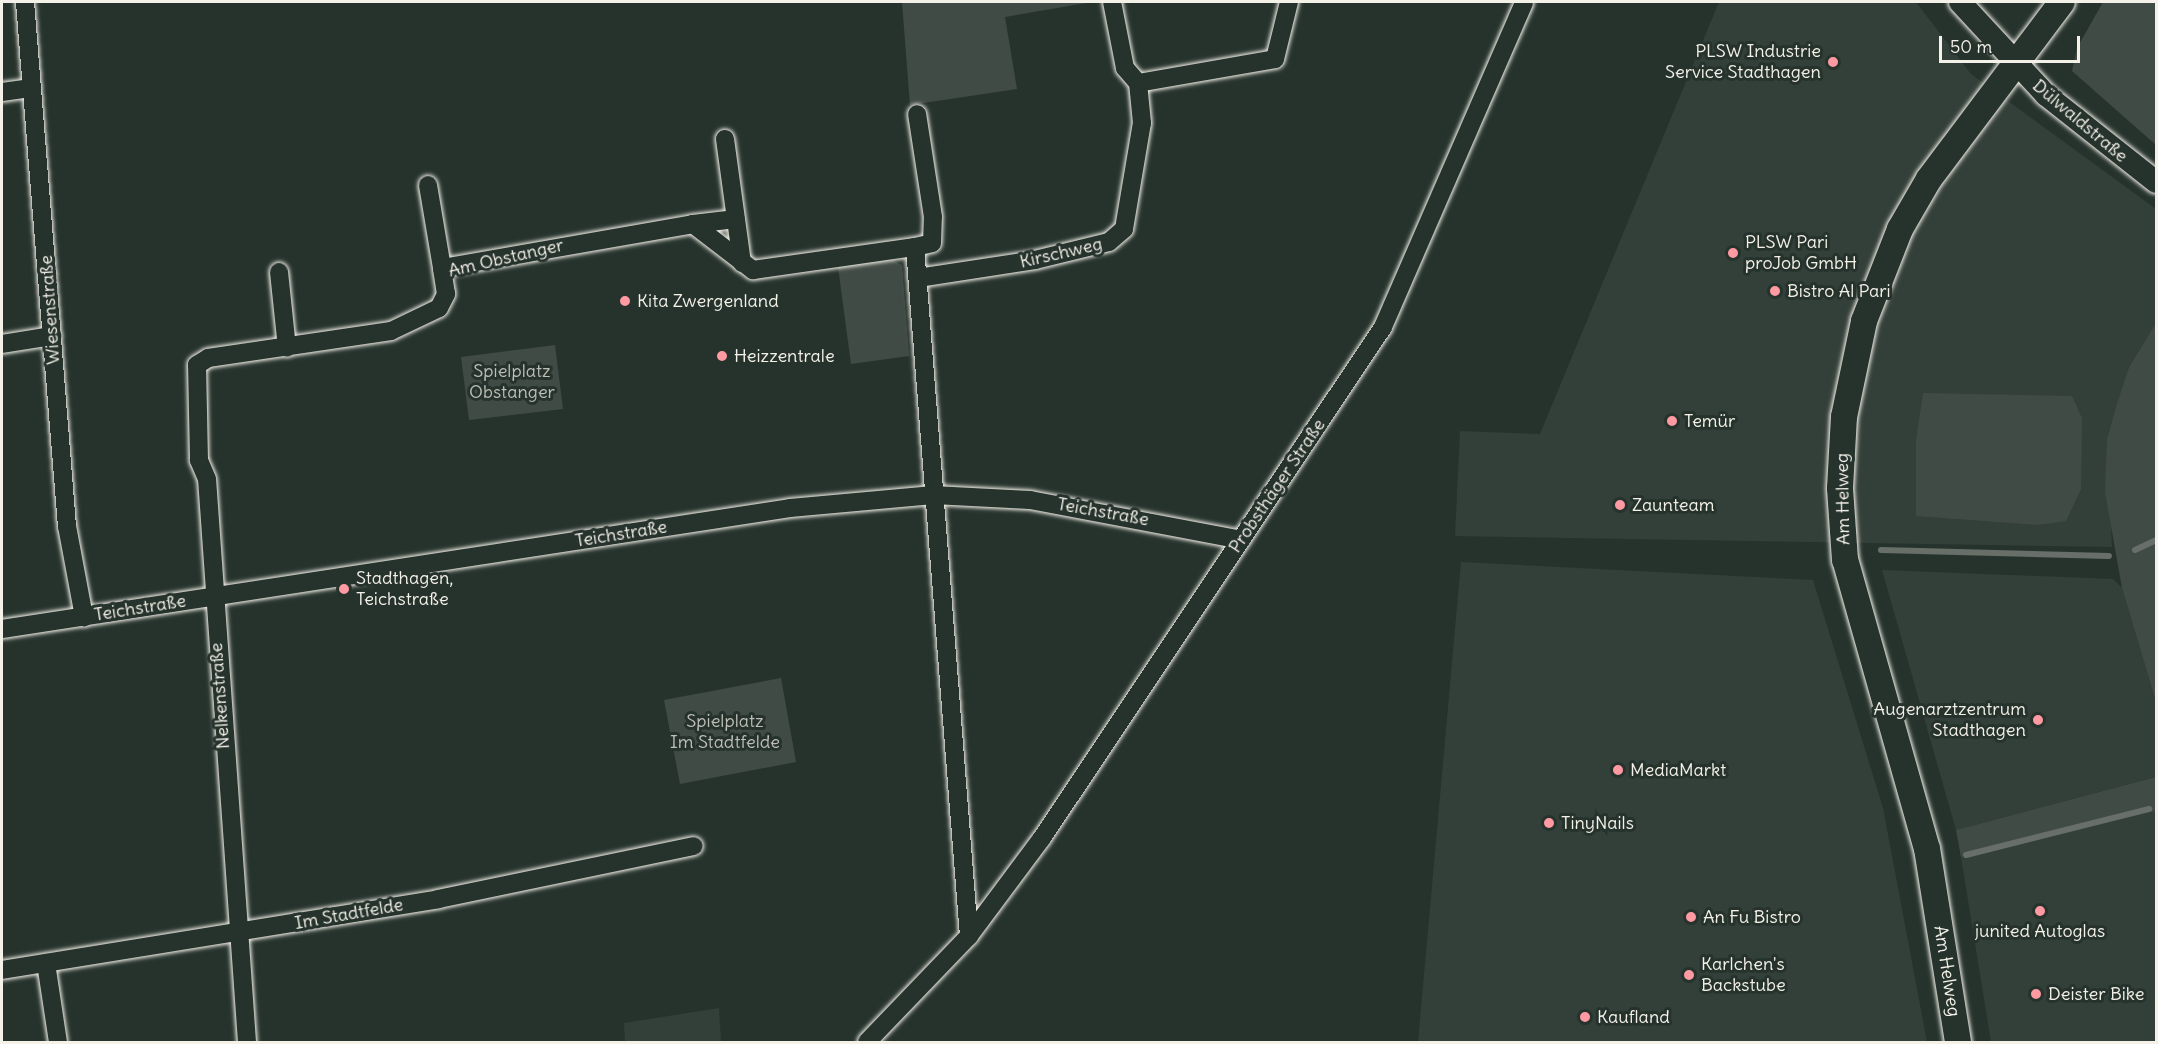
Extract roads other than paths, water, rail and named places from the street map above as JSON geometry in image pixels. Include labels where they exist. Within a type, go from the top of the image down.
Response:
[{"type":"main road","name":"Am Helweg","points":[[1958,1042],[1924,840],[1845,560],[1841,452],[1850,376],[1884,262],[1929,179],[2062,2]]},
{"type":"street","name":"Wiesenstraße","points":[[25,2],[67,526],[84,617]]},
{"type":"street","name":"Kirschweg","points":[[918,278],[1035,260],[1109,242],[1124,229],[1142,123],[1138,82],[1125,68],[1112,2]]},
{"type":"street","points":[[1138,82],[1275,59],[1288,2]]},
{"type":"street","name":"Probsthäger Straße","points":[[867,1042],[969,936],[1042,838],[1388,317],[1524,2]]},
{"type":"street","name":"Dülwaldstraße","points":[[1960,2],[2015,65],[2157,182]]},
{"type":"street","points":[[2,92],[32,88]]},
{"type":"street","points":[[693,224],[753,270],[932,243],[933,217],[917,114]]},
{"type":"street","points":[[725,139],[742,263]]},
{"type":"street","points":[[428,185],[442,268]]},
{"type":"street","name":"Am Obstanger","points":[[208,358],[392,331],[425,318],[446,294],[442,268],[693,224],[736,219]]},
{"type":"street","points":[[915,247],[969,936]]},
{"type":"street","points":[[279,272],[288,348]]},
{"type":"street","points":[[2,344],[52,336]]},
{"type":"street","name":"Nelkenstraße","points":[[208,358],[193,374],[199,460],[207,479],[213,597],[247,1042]]},
{"type":"street","name":"Teichstraße","points":[[2,629],[790,508],[933,495],[1042,502],[1241,540]]},
{"type":"street","name":"Im Stadtfelde","points":[[2,970],[238,933],[694,846]]},
{"type":"street","points":[[46,963],[58,1042]]},
{"type":"waterway","points":[[2135,550],[2156,540]]},
{"type":"waterway","points":[[1881,550],[2109,556]]},
{"type":"waterway","points":[[1966,855],[2149,809]]},
{"type":"place","name":"PLSW Industrie Service Stadthagen","points":[[1833,62]]},
{"type":"place","name":"PLSW Pari proJob GmbH","points":[[1733,253]]},
{"type":"place","name":"Bistro Al Pari","points":[[1775,291]]},
{"type":"place","name":"Kita Zwergenland","points":[[625,301]]},
{"type":"place","name":"Heizzentrale","points":[[722,356]]},
{"type":"place","name":"Temür","points":[[1672,421]]},
{"type":"place","name":"Zaunteam","points":[[1620,505]]},
{"type":"place","name":"Stadthagen, Teichstraße","points":[[344,589]]},
{"type":"place","name":"Augenarztzentrum Stadthagen","points":[[2038,720]]},
{"type":"place","name":"MediaMarkt","points":[[1618,770]]},
{"type":"place","name":"TinyNails","points":[[1549,823]]},
{"type":"place","name":"junited Autoglas","points":[[2040,911]]},
{"type":"place","name":"An Fu Bistro","points":[[1691,917]]},
{"type":"place","name":"Karlchen's Backstube","points":[[1689,975]]},
{"type":"place","name":"Deister Bike","points":[[2036,994]]},
{"type":"place","name":"Kaufland","points":[[1585,1017]]},
{"type":"park label","name":"Spielplatz Obstanger","points":[[512,382]]},
{"type":"park label","name":"Spielplatz Im Stadtfelde","points":[[725,732]]}]
